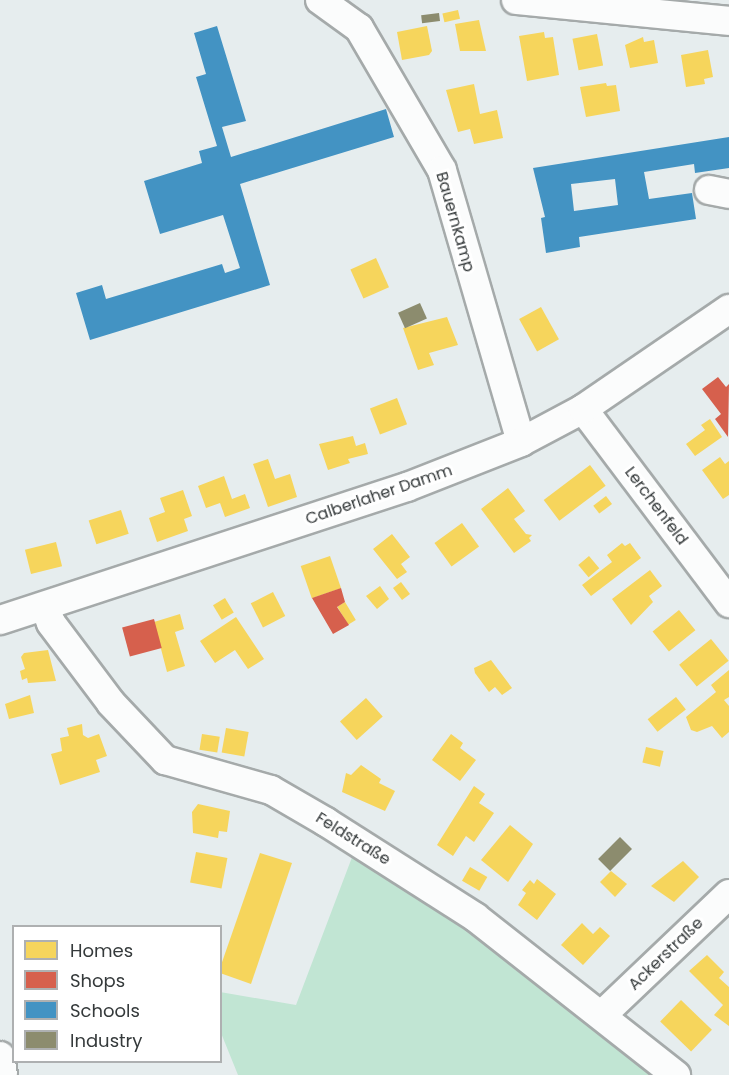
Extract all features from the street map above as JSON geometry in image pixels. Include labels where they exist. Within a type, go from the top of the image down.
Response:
[{"type":"street","name":"Bauernkamp","points":[[320,0],[359,28],[442,170],[521,442]]},
{"type":"street","points":[[516,0],[729,21]]},
{"type":"street","name":"Calberlaher Damm","points":[[0,620],[45,608],[408,488],[521,442],[583,409],[729,309]]},
{"type":"street","name":"Lerchenfeld","points":[[583,409],[729,603]]},
{"type":"street","name":"Feldstraße","points":[[45,608],[51,623],[111,703],[165,760],[271,790],[316,816],[476,917],[603,1014],[676,1075]]},
{"type":"street","name":"Ackerstraße","points":[[603,1014],[729,894]]},
{"type":"street","points":[[0,1056],[3,1075]]},
{"type":"green space","points":[[354,852],[476,938],[659,1075],[238,1075],[222,1035],[222,992],[296,1005]]},
{"type":"building: Homes","points":[[458,10],[460,19],[444,22],[442,14]]},
{"type":"building: Homes","points":[[479,20],[486,51],[460,51],[455,24]]},
{"type":"building: Homes","points":[[427,26],[432,51],[429,55],[402,60],[397,32]]},
{"type":"building: Homes","points":[[544,32],[545,38],[553,37],[559,75],[527,81],[519,36]]},
{"type":"building: Homes","points":[[597,34],[603,65],[579,70],[572,39]]},
{"type":"building: Homes","points":[[643,37],[644,42],[654,40],[658,63],[630,68],[625,45]]},
{"type":"building: Homes","points":[[708,50],[713,77],[704,79],[705,84],[686,87],[681,55]]},
{"type":"building: Homes","points":[[606,83],[607,86],[616,85],[620,111],[586,117],[580,87]]},
{"type":"building: Homes","points":[[474,84],[480,114],[497,110],[503,138],[474,144],[470,129],[458,132],[446,90]]},
{"type":"building: Homes","points":[[376,258],[389,287],[363,299],[350,269]]},
{"type":"building: Homes","points":[[541,307],[559,339],[537,351],[519,319]]},
{"type":"building: Homes","points":[[447,317],[458,345],[429,353],[434,365],[418,370],[403,328]]},
{"type":"building: Homes","points":[[397,398],[407,424],[380,435],[370,408]]},
{"type":"building: Homes","points":[[710,419],[722,437],[695,456],[686,444],[705,430],[701,425]]},
{"type":"building: Homes","points":[[353,436],[356,446],[365,443],[368,454],[348,459],[350,463],[328,470],[319,444]]},
{"type":"building: Homes","points":[[720,457],[725,464],[729,461],[729,495],[723,499],[702,470]]},
{"type":"building: Homes","points":[[268,459],[275,479],[290,474],[297,497],[268,507],[253,464]]},
{"type":"building: Homes","points":[[590,465],[606,486],[559,521],[544,500]]},
{"type":"building: Homes","points":[[224,476],[232,499],[245,494],[250,508],[225,517],[220,503],[206,508],[198,486]]},
{"type":"building: Homes","points":[[508,488],[525,511],[514,519],[526,534],[532,535],[529,538],[531,541],[514,553],[481,509]]},
{"type":"building: Homes","points":[[183,490],[192,516],[184,519],[188,531],[157,542],[149,518],[165,512],[160,498]]},
{"type":"building: Homes","points":[[606,496],[612,504],[599,514],[593,506]]},
{"type":"building: Homes","points":[[121,510],[129,534],[96,544],[89,521]]},
{"type":"building: Homes","points":[[462,523],[479,546],[452,566],[434,543]]},
{"type":"building: Homes","points":[[392,534],[410,557],[401,564],[407,572],[397,579],[373,549]]},
{"type":"building: Homes","points":[[56,542],[62,566],[31,574],[25,550]]},
{"type":"building: Homes","points":[[622,543],[625,546],[630,543],[641,558],[591,596],[582,585],[612,562],[607,555]]},
{"type":"building: Homes","points":[[330,556],[341,588],[312,598],[301,566]]},
{"type":"building: Homes","points":[[589,556],[599,568],[589,577],[578,565]]},
{"type":"building: Homes","points":[[650,570],[662,586],[649,596],[653,602],[631,625],[612,599]]},
{"type":"building: Homes","points":[[401,582],[410,594],[402,600],[393,588]]},
{"type":"building: Homes","points":[[380,586],[389,599],[377,609],[366,596]]},
{"type":"building: Homes","points":[[273,592],[285,616],[263,627],[251,603]]},
{"type":"building: Homes","points":[[225,598],[234,613],[222,620],[213,605]]},
{"type":"building: Homes","points":[[345,602],[356,620],[348,625],[337,607]]},
{"type":"building: Homes","points":[[679,610],[695,630],[669,652],[653,631]]},
{"type":"building: Homes","points":[[180,614],[184,629],[175,632],[185,666],[167,672],[154,622]]},
{"type":"building: Homes","points":[[236,617],[264,659],[248,669],[235,650],[215,663],[200,641]]},
{"type":"building: Homes","points":[[711,639],[729,661],[697,687],[679,665]]},
{"type":"building: Homes","points":[[48,650],[56,681],[28,683],[27,678],[22,680],[20,671],[25,669],[21,657],[24,653]]},
{"type":"building: Homes","points":[[491,660],[512,688],[502,695],[495,687],[489,692],[475,673],[474,668]]},
{"type":"building: Homes","points":[[729,670],[729,697],[724,700],[729,706],[729,732],[722,738],[712,726],[697,732],[691,730],[686,717],[716,692],[711,685]]},
{"type":"building: Homes","points":[[30,695],[34,713],[9,719],[5,704]]},
{"type":"building: Homes","points":[[676,697],[686,710],[657,732],[648,719]]},
{"type":"building: Homes","points":[[366,698],[383,717],[357,740],[340,721]]},
{"type":"building: Homes","points":[[82,724],[83,735],[88,738],[99,734],[107,756],[96,760],[100,772],[60,785],[51,754],[62,751],[60,738],[69,736],[67,728]]},
{"type":"building: Homes","points":[[226,728],[249,732],[244,757],[222,753]]},
{"type":"building: Homes","points":[[202,734],[220,737],[217,753],[199,750]]},
{"type":"building: Homes","points":[[451,734],[463,743],[460,748],[476,760],[460,781],[432,760]]},
{"type":"building: Homes","points":[[646,747],[664,751],[660,767],[642,763]]},
{"type":"building: Homes","points":[[361,765],[381,779],[379,783],[395,791],[385,811],[342,792],[346,773],[351,775]]},
{"type":"building: Homes","points":[[474,786],[485,794],[479,803],[494,813],[474,842],[466,836],[453,856],[437,845]]},
{"type":"building: Homes","points":[[198,804],[230,811],[227,832],[219,831],[218,838],[193,833],[192,812]]},
{"type":"building: Homes","points":[[510,825],[533,844],[508,882],[481,860]]},
{"type":"building: Homes","points":[[196,852],[227,858],[221,889],[190,882]]},
{"type":"building: Homes","points":[[260,853],[292,863],[251,984],[222,974],[222,962]]},
{"type":"building: Homes","points":[[683,861],[699,877],[674,902],[651,886]]},
{"type":"building: Homes","points":[[470,867],[487,877],[479,891],[462,881]]},
{"type":"building: Homes","points":[[611,871],[627,884],[615,897],[600,882]]},
{"type":"building: Homes","points":[[537,879],[556,894],[537,920],[518,905],[526,893],[522,890],[530,880],[534,884]]},
{"type":"building: Homes","points":[[582,923],[593,934],[600,927],[610,936],[583,965],[561,945]]},
{"type":"building: Homes","points":[[707,955],[724,972],[719,978],[729,987],[729,1026],[714,1015],[723,1005],[689,971]]},
{"type":"building: Homes","points":[[681,1000],[712,1030],[691,1051],[660,1022]]},
{"type":"building: Shops","points":[[718,377],[726,387],[729,384],[728,437],[715,419],[721,414],[702,389]]},
{"type":"building: Shops","points":[[341,588],[345,602],[337,607],[349,625],[333,634],[312,598]]},
{"type":"building: Shops","points":[[154,619],[162,648],[130,657],[122,628]]},
{"type":"building: Schools","points":[[217,26],[246,121],[222,127],[231,157],[386,109],[394,137],[240,184],[270,285],[90,340],[76,293],[102,285],[106,299],[222,264],[225,273],[240,268],[223,215],[160,234],[144,181],[202,163],[199,151],[217,146],[196,77],[206,74],[194,33]]},
{"type":"building: Schools","points":[[729,137],[729,168],[695,173],[694,164],[644,172],[649,199],[692,193],[696,219],[579,237],[580,247],[546,253],[541,218],[545,217],[533,168]],"holes":[[[615,179],[618,205],[574,211],[571,184]]]},
{"type":"building: Industry","points":[[439,13],[440,21],[422,23],[421,15]]},
{"type":"building: Industry","points":[[420,303],[427,319],[405,328],[398,313]]},
{"type":"building: Industry","points":[[620,837],[632,849],[610,871],[598,859]]}]
